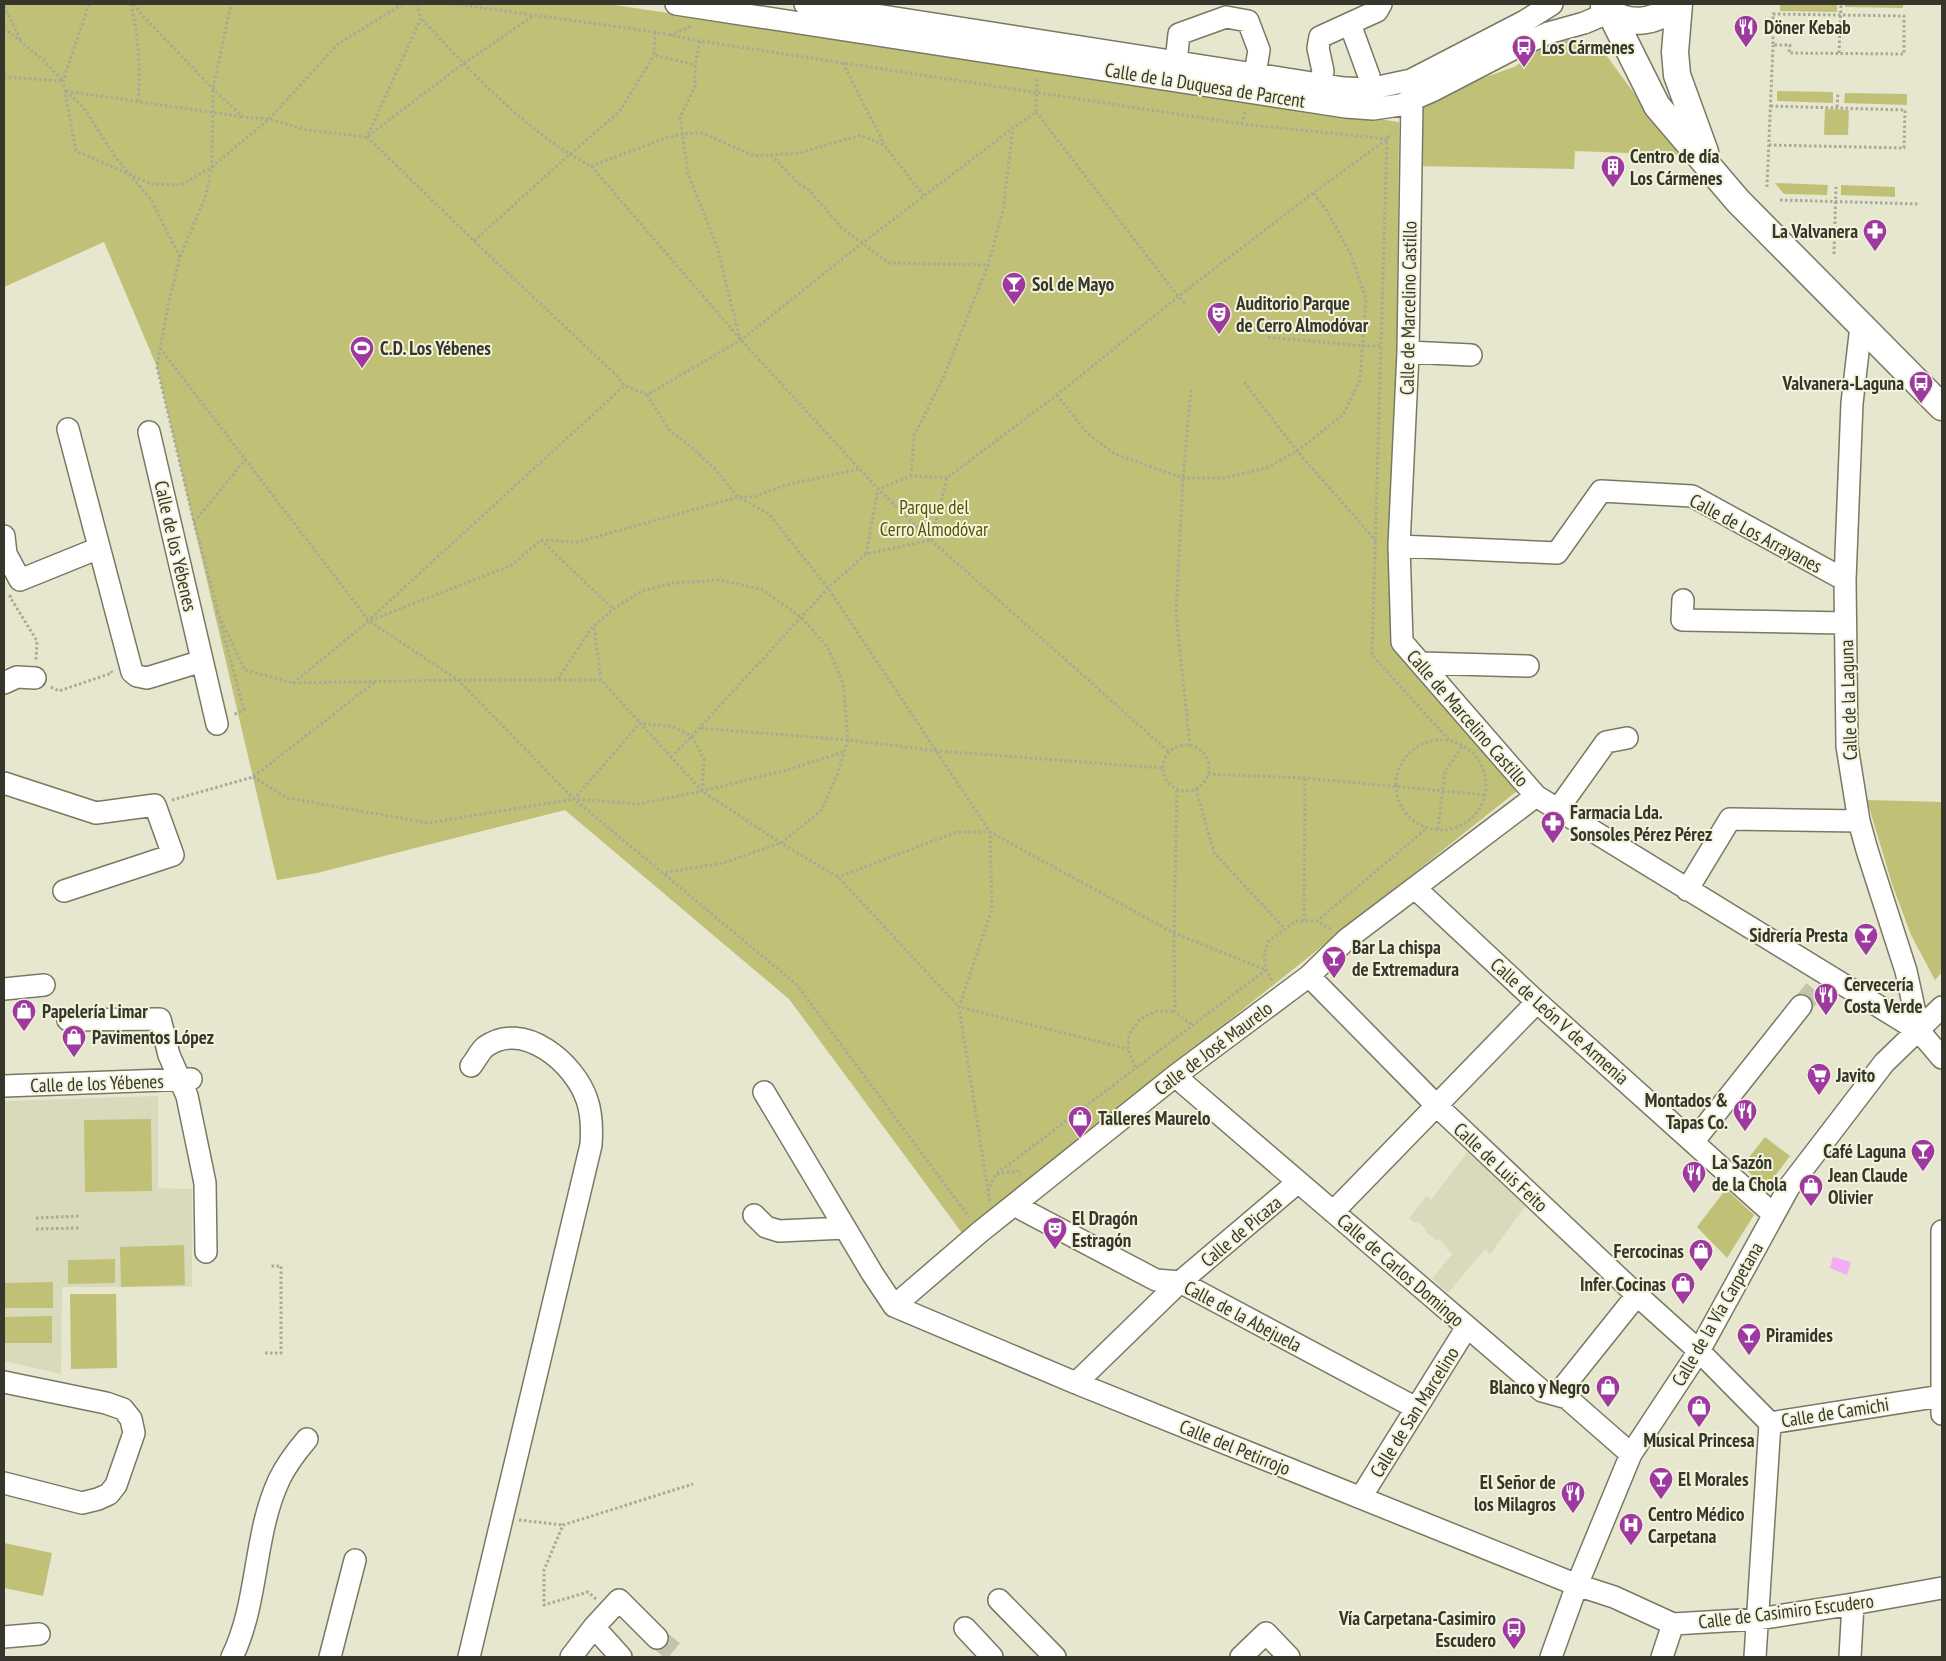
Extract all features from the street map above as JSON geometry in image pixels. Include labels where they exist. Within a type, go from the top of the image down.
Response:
[{"type":"main road","points":[[1606,8],[1628,21],[1648,21],[1666,13],[1675,4]]},
{"type":"main road","points":[[1679,4],[1675,52],[1677,75],[1711,169]]},
{"type":"main road","points":[[1606,8],[1657,106],[1738,201],[1942,406]]},
{"type":"street","name":"Calle de la Duquesa de Parcent","points":[[676,4],[782,12],[1346,107],[1373,109],[1400,105],[1412,100],[1548,33],[1584,23],[1606,8]]},
{"type":"street","name":"Calle de la Duquesa de Parcent","points":[[806,4],[1369,90],[1411,80],[1524,21],[1552,4]]},
{"type":"street","points":[[1320,84],[1323,71],[1318,48],[1320,37],[1377,11],[1381,4]]},
{"type":"street","points":[[1176,62],[1179,34],[1226,17],[1248,21],[1259,50],[1255,74]]},
{"type":"street","points":[[1350,24],[1369,76],[1369,90]]},
{"type":"street","name":"Calle de Marcelino Castillo","points":[[1412,100],[1408,352],[1399,546],[1402,642],[1536,796],[1688,890],[1821,981],[1919,1031]]},
{"type":"street","name":"Calle de la Laguna","points":[[1861,326],[1852,403],[1845,580],[1847,746],[1867,850],[1906,971],[1919,1031],[1942,1058]]},
{"type":"street","points":[[1408,352],[1471,355]]},
{"type":"street","points":[[68,429],[132,672],[137,676],[147,678],[202,661]]},
{"type":"street","name":"Calle de los Yébenes","points":[[149,432],[217,724]]},
{"type":"street","name":"Calle de Los Arrayanes","points":[[1399,546],[1557,553],[1601,491],[1692,496],[1845,580]]},
{"type":"street","points":[[4,546],[20,580],[99,548]]},
{"type":"street","points":[[1683,600],[1682,620],[1845,623]]},
{"type":"street","points":[[1421,663],[1528,666]]},
{"type":"street","points":[[4,683],[17,677],[35,678]]},
{"type":"street","points":[[1558,809],[1606,742],[1627,738]]},
{"type":"street","points":[[4,783],[96,813],[155,805],[173,855],[64,892]]},
{"type":"street","name":"Calle de José Maurelo","points":[[894,1306],[980,1232],[1175,1076],[1309,976],[1347,939],[1536,796]]},
{"type":"street","points":[[1688,890],[1730,818],[1860,821]]},
{"type":"street","name":"Calle de León V de Armenia","points":[[1415,888],[1537,1002],[1773,1214]]},
{"type":"street","name":"Calle de Luis Feito","points":[[1309,976],[1436,1105],[1637,1295],[1699,1350]]},
{"type":"street","points":[[4,989],[44,985]]},
{"type":"street","points":[[1333,1212],[1537,1002]]},
{"type":"street","points":[[1693,1142],[1801,1006]]},
{"type":"street","name":"Calle de la Vía Carpetana","points":[[1552,1657],[1577,1585],[1619,1478],[1631,1454],[1699,1350],[1789,1186],[1884,1063],[1942,1007]]},
{"type":"street","points":[[68,1020],[160,1018],[169,1055],[185,1080],[205,1183],[206,1252]]},
{"type":"street","points":[[469,1657],[592,1145],[592,1126],[587,1099],[575,1077],[558,1057],[538,1044],[516,1039],[500,1040],[484,1048],[471,1066]]},
{"type":"street","name":"Calle de Carlos Domingo","points":[[1175,1076],[1542,1392],[1567,1398],[1631,1454]]},
{"type":"street","name":"Calle de los Yébenes","points":[[4,1086],[185,1080]]},
{"type":"street","points":[[764,1092],[872,1274],[894,1306]]},
{"type":"street","name":"Calle de Picaza","points":[[1076,1383],[1180,1282],[1298,1182]]},
{"type":"street","name":"Calle de la Abejuela","points":[[1006,1211],[1156,1280],[1180,1282],[1416,1408]]},
{"type":"street","points":[[754,1215],[766,1227],[779,1231],[845,1228]]},
{"type":"street","points":[[1942,1232],[1942,1405]]},
{"type":"street","points":[[1556,1395],[1637,1295]]},
{"type":"street","name":"Calle del Petirrojo","points":[[894,1306],[1076,1383],[1577,1585]]},
{"type":"street","name":"Calle de San Marcelino","points":[[1361,1497],[1467,1327]]},
{"type":"street","name":"Calle de Camichi","points":[[1699,1350],[1770,1423],[1942,1405]]},
{"type":"street","points":[[4,1382],[106,1403],[123,1409],[131,1419],[134,1433],[116,1484],[109,1494],[98,1499],[82,1502],[4,1483]]},
{"type":"street","points":[[1755,1657],[1770,1423]]},
{"type":"street","points":[[232,1657],[242,1633],[273,1496],[284,1469],[306,1439]]},
{"type":"street","points":[[330,1657],[355,1560]]},
{"type":"street","name":"Calle de Casimiro Escudero","points":[[1577,1585],[1614,1597],[1673,1624],[1758,1618],[1942,1588]]},
{"type":"street","points":[[999,1600],[1054,1657]]},
{"type":"street","points":[[1850,1657],[1853,1604]]},
{"type":"street","points":[[571,1657],[594,1627],[614,1606],[657,1638]]},
{"type":"street","points":[[1662,1657],[1673,1624]]},
{"type":"street","points":[[594,1627],[621,1657]]},
{"type":"street","points":[[965,1628],[992,1657]]},
{"type":"street","points":[[1241,1657],[1266,1633],[1289,1657]]},
{"type":"street","points":[[4,1637],[39,1634]]},
{"type":"path","points":[[63,81],[89,4]]},
{"type":"path","points":[[132,4],[213,89],[243,117]]},
{"type":"path","points":[[132,4],[137,29],[140,77],[138,101]]},
{"type":"path","points":[[217,724],[244,710],[194,522],[157,367],[168,305],[180,258],[205,198],[212,166],[213,89],[231,4]]},
{"type":"path","points":[[4,28],[43,60],[63,81],[76,151],[152,184],[181,185],[212,166],[268,119],[338,44],[403,4]]},
{"type":"path","points":[[416,4],[421,18],[463,64],[510,108],[569,155],[591,166],[741,340],[878,490],[931,540],[1169,752]]},
{"type":"path","points":[[455,4],[655,32],[700,41],[1036,94],[1242,124],[1387,140]]},
{"type":"path","points":[[1840,53],[1842,4]]},
{"type":"path","points":[[4,6],[22,43]]},
{"type":"path","points":[[1767,187],[1773,14],[1904,16],[1904,54],[1790,52],[1790,45],[1773,45]]},
{"type":"path","points":[[367,137],[463,64],[533,16]]},
{"type":"path","points":[[367,137],[421,18]]},
{"type":"path","points":[[474,241],[620,111],[654,55],[655,32]]},
{"type":"path","points":[[700,41],[695,65],[695,87],[680,116],[682,134],[688,174],[718,246],[741,340]]},
{"type":"path","points":[[654,55],[695,65]]},
{"type":"path","points":[[842,62],[884,145],[924,196]]},
{"type":"path","points":[[4,77],[63,81]]},
{"type":"path","points":[[66,91],[268,119],[306,130],[367,137],[474,241],[616,374],[624,385],[647,395],[670,431],[688,444],[714,468],[738,497],[769,514],[828,588],[990,832],[1174,933],[1266,970]]},
{"type":"path","points":[[66,91],[84,108],[116,158],[151,200],[180,258]]},
{"type":"path","points":[[1036,94],[1036,112],[1186,305]]},
{"type":"path","points":[[1837,108],[1838,94]]},
{"type":"path","points":[[931,540],[947,478],[1057,395],[1179,296],[1313,193],[1387,140],[1412,100]]},
{"type":"path","points":[[1769,145],[1904,148],[1905,110],[1770,106]]},
{"type":"path","points":[[647,395],[741,340],[861,244],[1036,112]]},
{"type":"path","points":[[911,476],[914,436],[944,376],[988,265],[1003,211],[1013,128]]},
{"type":"path","points":[[591,166],[666,138],[682,134],[702,133],[756,156],[799,153],[861,135],[884,145]]},
{"type":"path","points":[[1387,140],[1372,655],[1449,740]]},
{"type":"path","points":[[771,155],[798,183],[809,190],[842,228],[889,263],[988,265]]},
{"type":"path","points":[[1834,254],[1836,187]]},
{"type":"path","points":[[1057,395],[1087,433],[1115,454],[1183,478],[1224,478],[1266,468],[1297,450],[1343,415],[1360,380],[1366,299],[1351,255],[1327,211],[1313,193]]},
{"type":"path","points":[[1780,200],[1920,204]]},
{"type":"path","points":[[1268,337],[1382,346]]},
{"type":"path","points":[[160,348],[369,621],[458,680],[574,799],[797,985],[980,1232]]},
{"type":"path","points":[[1244,382],[1297,450],[1376,541]]},
{"type":"path","points":[[293,683],[369,621],[624,385]]},
{"type":"path","points":[[1190,746],[1176,615],[1183,478],[1191,389]]},
{"type":"path","points":[[194,522],[246,459]]},
{"type":"path","points":[[369,621],[512,565],[540,540],[578,542],[738,497],[753,497],[786,485],[859,469]]},
{"type":"path","points":[[878,490],[911,476],[947,478]]},
{"type":"path","points":[[866,554],[878,490]]},
{"type":"path","points":[[540,540],[613,609]]},
{"type":"path","points":[[671,757],[701,728],[828,588],[866,554],[931,540]]},
{"type":"path","points":[[20,580],[10,597],[37,641],[35,678],[59,692],[112,673],[111,664]]},
{"type":"path","points":[[558,680],[594,626],[613,609],[642,592],[674,583],[720,580],[763,590],[802,618],[828,648],[843,683],[848,740],[838,773],[821,811],[781,843],[723,863],[663,873]]},
{"type":"path","points":[[217,612],[245,670],[293,683],[601,680]]},
{"type":"path","points":[[594,626],[601,680],[702,791],[781,843],[838,877],[959,1007],[1128,1049]]},
{"type":"path","points":[[155,805],[253,777],[375,681]]},
{"type":"path","points":[[574,799],[640,724]]},
{"type":"path","points":[[640,724],[673,727],[692,736],[704,760],[702,791]]},
{"type":"path","points":[[701,728],[848,740],[938,751],[1162,768]]},
{"type":"path","points":[[1433,740],[1449,740],[1463,745],[1475,754],[1483,766],[1487,780],[1486,795],[1478,812],[1464,824],[1446,830],[1427,828],[1416,823],[1404,811],[1397,796],[1395,785],[1398,769],[1406,756],[1418,745],[1433,740]]},
{"type":"path","points":[[1183,745],[1190,746],[1203,753],[1209,766],[1208,774],[1202,785],[1190,791],[1177,790],[1166,781],[1162,768],[1169,752],[1183,745]]},
{"type":"path","points":[[1438,829],[1444,772],[1463,745]]},
{"type":"path","points":[[253,777],[288,798],[428,823],[574,799],[640,804],[788,770],[843,752]]},
{"type":"path","points":[[1208,774],[1305,778],[1486,795]]},
{"type":"path","points":[[1304,921],[1305,778]]},
{"type":"path","points":[[1196,789],[1214,853],[1284,928]]},
{"type":"path","points":[[1175,1012],[1174,933],[1177,790]]},
{"type":"path","points":[[1317,921],[1427,828]]},
{"type":"path","points":[[838,877],[957,832],[990,832]]},
{"type":"path","points":[[990,832],[992,909],[959,1007],[990,1203],[1006,1211]]},
{"type":"path","points":[[1281,998],[1266,970],[1264,954],[1269,941],[1284,928],[1296,921],[1317,921],[1347,939]]},
{"type":"path","points":[[988,1191],[996,1174],[1135,1067],[1266,970]]},
{"type":"path","points":[[1135,1067],[1128,1049],[1129,1034],[1140,1018],[1157,1011],[1175,1012],[1192,1025]]},
{"type":"path","points":[[36,1218],[80,1216]]},
{"type":"path","points":[[36,1229],[80,1228]]},
{"type":"path","points":[[267,1353],[281,1353],[280,1266],[269,1266]]},
{"type":"path","points":[[502,1519],[563,1525],[693,1484]]},
{"type":"path","points":[[563,1525],[544,1570],[544,1606],[588,1592],[614,1606]]},
{"type":"shaded area","points":[[158,1096],[158,1188],[192,1189],[192,1287],[62,1287],[61,1374],[4,1361],[4,1101]]},
{"type":"shaded area","points":[[1470,1149],[1527,1204],[1490,1254],[1485,1249],[1448,1293],[1432,1279],[1452,1254],[1439,1239],[1437,1241],[1417,1221],[1415,1223],[1409,1218],[1427,1196],[1431,1200]]},
{"type":"shaded area","points":[[1833,1257],[1851,1262],[1847,1275],[1830,1268]]},
{"type":"green space","name":"Parque del Cerro Almodóvar","points":[[4,4],[608,4],[1399,122],[1394,647],[1522,787],[962,1233],[789,999],[565,810],[317,873],[277,880],[157,367],[104,242],[4,287]]},
{"type":"green space","points":[[1780,4],[1837,4],[1837,12],[1780,11]]},
{"type":"green space","points":[[1845,4],[1903,4],[1903,8],[1845,7]]},
{"type":"green space","points":[[1574,39],[1601,48],[1679,155],[1575,151],[1574,169],[1411,166],[1412,103],[1514,67],[1550,43]]},
{"type":"green space","points":[[1777,91],[1833,92],[1833,103],[1777,101]]},
{"type":"green space","points":[[1845,93],[1907,94],[1907,105],[1844,103]]},
{"type":"green space","points":[[1825,109],[1849,110],[1848,135],[1824,135]]},
{"type":"green space","points":[[1775,183],[1828,185],[1827,195],[1784,194]]},
{"type":"green space","points":[[1841,185],[1895,187],[1895,197],[1841,195]]},
{"type":"green space","points":[[1867,800],[1942,802],[1942,972],[1935,980],[1911,935],[1892,884]]},
{"type":"green space","points":[[151,1119],[152,1191],[85,1192],[84,1120]]},
{"type":"green space","points":[[1765,1137],[1790,1156],[1766,1188],[1742,1166]]},
{"type":"green space","points":[[1726,1189],[1754,1215],[1727,1258],[1697,1227]]},
{"type":"green space","points":[[184,1245],[185,1285],[121,1287],[120,1247]]},
{"type":"green space","points":[[115,1259],[115,1283],[68,1284],[68,1260]]},
{"type":"green space","points":[[53,1282],[53,1308],[4,1308],[4,1283]]},
{"type":"green space","points":[[70,1294],[116,1294],[117,1368],[71,1369]]},
{"type":"green space","points":[[52,1316],[52,1343],[4,1343],[4,1317]]},
{"type":"green space","points":[[4,1543],[52,1553],[43,1596],[4,1588]]},
{"type":"tunnel","points":[[1801,1006],[1816,988]]},
{"type":"tunnel","points":[[657,1638],[680,1657]]},
{"type":"place","name":"Döner Kebab","points":[[1746,48]]},
{"type":"place","name":"Los Cármenes","points":[[1524,68]]},
{"type":"place","name":"Centro de día Los Cármenes","points":[[1613,188]]},
{"type":"place","name":"La Valvanera","points":[[1875,252]]},
{"type":"place","name":"Sol de Mayo","points":[[1014,305]]},
{"type":"place","name":"Auditorio Parque de Cerro Almodóvar","points":[[1219,335]]},
{"type":"place","name":"C.D. Los Yébenes","points":[[362,369]]},
{"type":"place","name":"Valvanera-Laguna","points":[[1921,404]]},
{"type":"place","name":"Farmacia Lda. Sonsoles Pérez Pérez","points":[[1553,844]]},
{"type":"place","name":"Sidrería Presta","points":[[1866,956]]},
{"type":"place","name":"Bar La chispa de Extremadura","points":[[1334,979]]},
{"type":"place","name":"Cervecería Costa Verde","points":[[1826,1016]]},
{"type":"place","name":"Papelería Limar","points":[[24,1032]]},
{"type":"place","name":"Pavimentos López","points":[[74,1058]]},
{"type":"place","name":"Javito","points":[[1819,1096]]},
{"type":"place","name":"Montados & Tapas Co.","points":[[1745,1132]]},
{"type":"place","name":"Talleres Maurelo","points":[[1080,1139]]},
{"type":"place","name":"Café Laguna","points":[[1923,1172]]},
{"type":"place","name":"La Sazón de la Chola","points":[[1694,1194]]},
{"type":"place","name":"Jean Claude Olivier","points":[[1811,1207]]},
{"type":"place","name":"El Dragón Estragón","points":[[1055,1250]]},
{"type":"place","name":"Fercocinas","points":[[1701,1272]]},
{"type":"place","name":"Infer Cocinas","points":[[1683,1305]]},
{"type":"place","name":"Piramides","points":[[1749,1356]]},
{"type":"place","name":"Blanco y Negro","points":[[1608,1408]]},
{"type":"place","name":"Musical Princesa","points":[[1699,1428]]},
{"type":"place","name":"El Morales","points":[[1661,1500]]},
{"type":"place","name":"El Señor de los Milagros","points":[[1573,1514]]},
{"type":"place","name":"Centro Médico Carpetana","points":[[1631,1546]]},
{"type":"place","name":"Vía Carpetana-Casimiro Escudero","points":[[1514,1650]]}]
